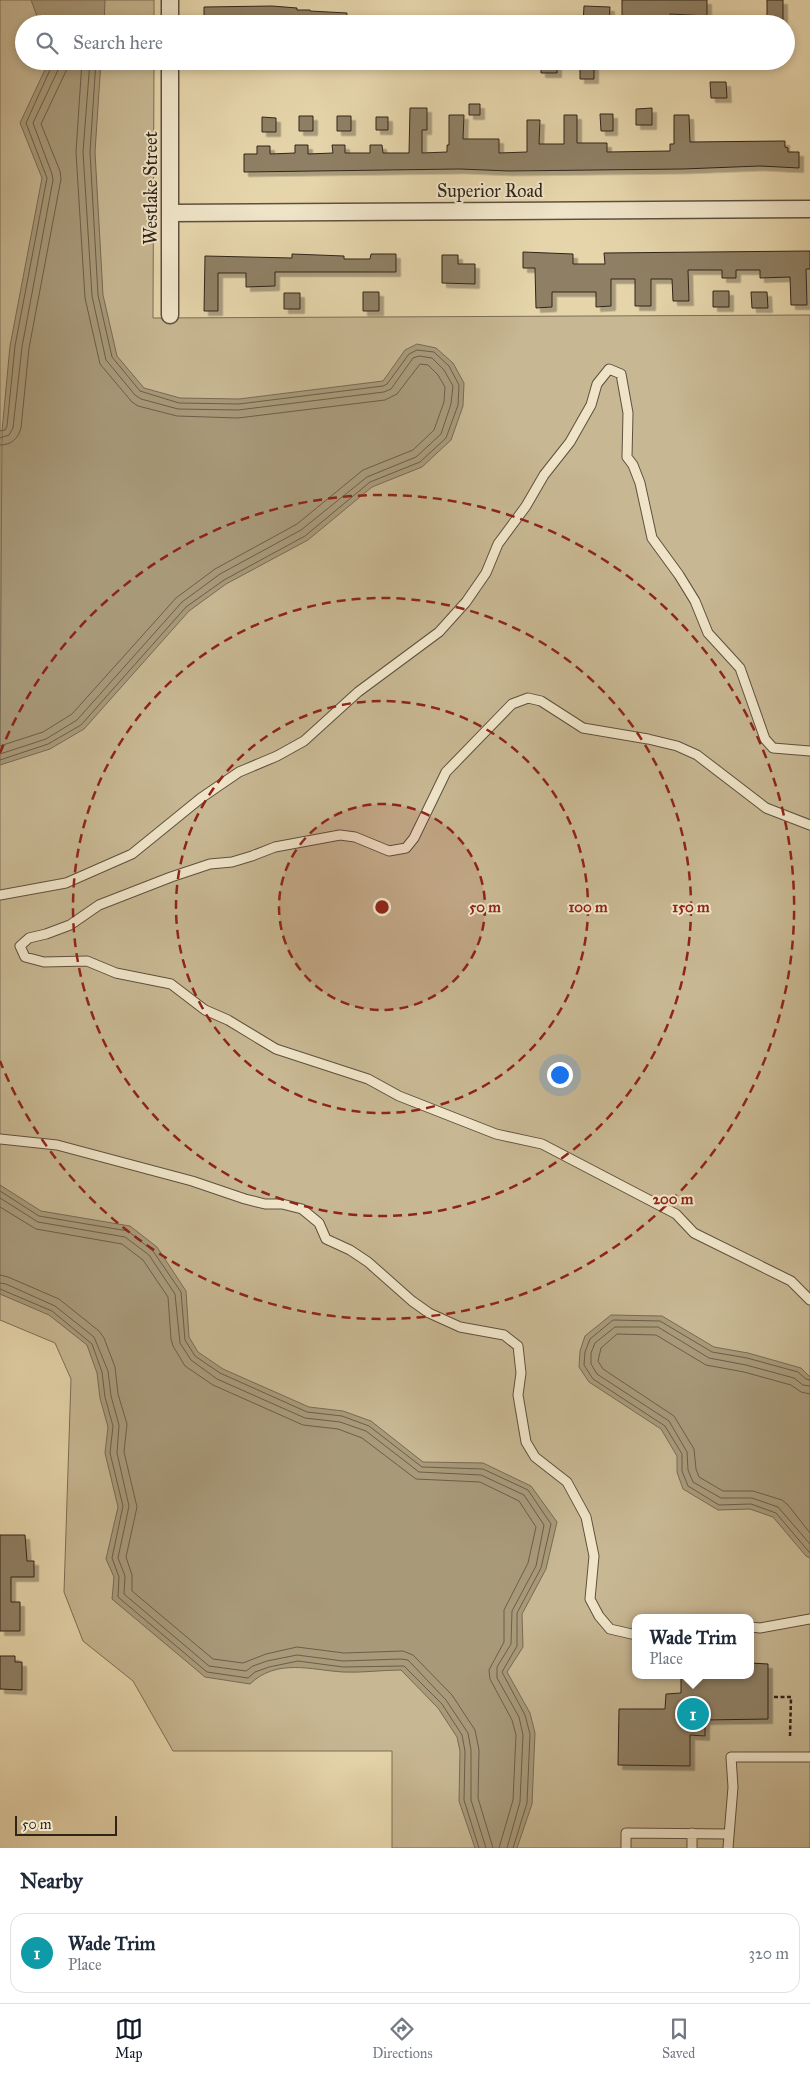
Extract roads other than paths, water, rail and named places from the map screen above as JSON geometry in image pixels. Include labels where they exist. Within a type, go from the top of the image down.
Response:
[{"type":"street","points":[[170,0],[170,15]]},
{"type":"street","name":"Westlake Street","points":[[170,70],[170,315]]},
{"type":"street","name":"Superior Road","points":[[171,213],[810,209]]},
{"type":"lane","points":[[0,895],[66,883],[132,854],[201,798],[239,772],[277,756],[304,741],[358,692],[439,632],[466,602],[486,573],[498,544],[526,506],[544,475],[570,442],[591,405],[597,384],[609,369],[621,374],[628,413],[627,456],[633,465],[640,483],[652,538],[695,601],[708,633],[740,668],[766,739],[773,748],[810,751]]},
{"type":"lane","points":[[810,824],[766,808],[697,755],[677,746],[648,738],[583,728],[540,701],[528,698],[512,704],[446,772],[414,838],[406,848],[389,851],[355,838],[340,835],[275,848],[238,860],[210,864],[99,905],[70,925],[29,938],[20,946],[25,957],[44,962],[87,961],[116,973],[171,984],[205,1010],[228,1020],[276,1049],[368,1079],[400,1096],[496,1134],[542,1144],[676,1214],[694,1233],[791,1281],[810,1300]]},
{"type":"lane","points":[[0,1139],[57,1145],[192,1181],[245,1199],[302,1209],[319,1223],[326,1239],[350,1250],[368,1262],[412,1301],[429,1313],[460,1327],[504,1335],[518,1346],[521,1372],[518,1395],[526,1442],[534,1457],[567,1482],[586,1517],[594,1556],[590,1599],[598,1616],[610,1629],[632,1634]]},
{"type":"lane","points":[[754,1627],[810,1619]]},
{"type":"lane","points":[[728,1848],[733,1787],[731,1757],[810,1757]]},
{"type":"lane","points":[[626,1848],[626,1833],[729,1834]]},
{"type":"lane","points":[[692,1834],[692,1848]]},
{"type":"water","points":[[31,0],[105,0],[104,15],[37,15]]},
{"type":"water","points":[[45,70],[100,70],[95,152],[103,295],[117,356],[144,388],[180,398],[239,399],[383,381],[405,350],[417,344],[436,348],[453,363],[464,383],[463,406],[451,440],[422,467],[372,487],[308,540],[226,584],[189,611],[84,729],[50,749],[0,765],[2,431],[10,346],[42,178],[20,123]]},
{"type":"water","points":[[0,1185],[41,1211],[130,1226],[157,1247],[186,1291],[189,1337],[198,1352],[223,1369],[309,1407],[343,1411],[371,1421],[423,1462],[483,1463],[531,1486],[557,1522],[546,1569],[522,1614],[523,1647],[507,1672],[530,1713],[535,1733],[532,1804],[517,1848],[475,1848],[459,1801],[460,1751],[457,1737],[438,1708],[401,1670],[350,1672],[283,1668],[260,1676],[250,1684],[205,1677],[112,1599],[114,1577],[106,1559],[118,1507],[105,1453],[108,1427],[100,1398],[97,1373],[87,1345],[49,1315],[0,1294]]},
{"type":"water","points":[[611,1315],[662,1316],[714,1347],[748,1353],[801,1368],[810,1377],[810,1558],[806,1556],[773,1517],[750,1509],[718,1510],[683,1489],[677,1472],[677,1456],[661,1429],[589,1382],[579,1367],[580,1351],[585,1336]]},
{"type":"place","name":"Wade Trim","points":[[693,1714]]}]
